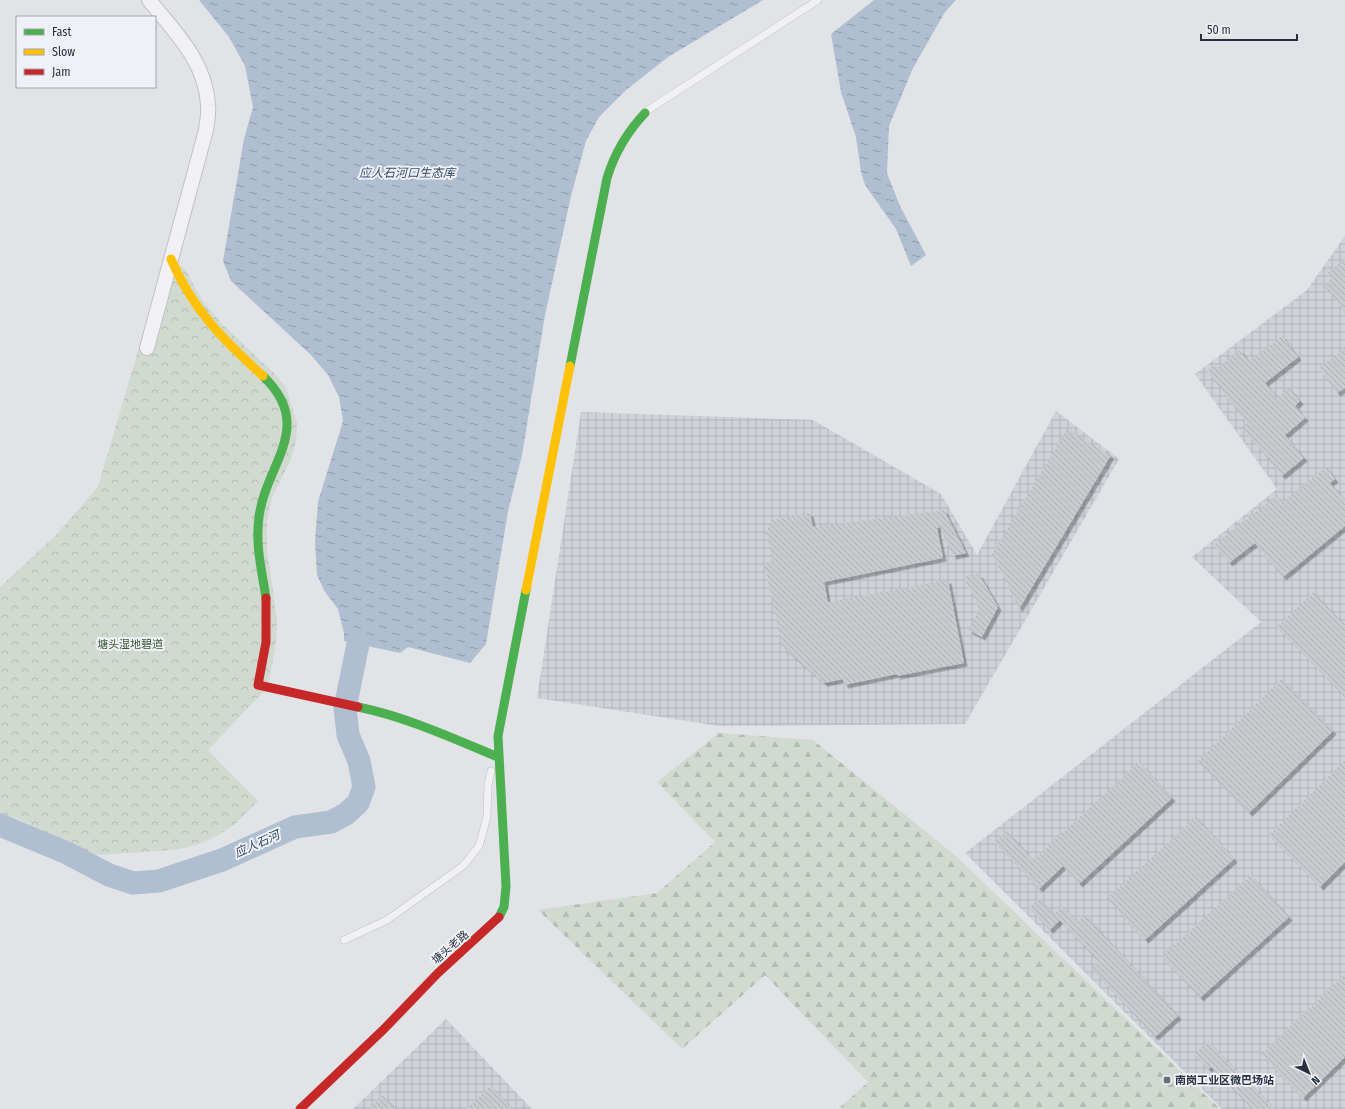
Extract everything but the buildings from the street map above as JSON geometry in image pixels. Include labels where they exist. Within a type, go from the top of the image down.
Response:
[{"type":"street","points":[[147,348],[206,130],[208,106],[205,82],[196,59],[149,0]]},
{"type":"street","name":"塘头老路","points":[[300,1109],[384,1029],[438,973],[499,918],[504,907],[506,886],[498,736],[609,165],[630,128],[645,113]]},
{"type":"street","points":[[171,259],[185,291],[194,306],[216,332],[268,380],[278,393],[288,424],[287,440],[282,456],[263,495],[257,522],[257,550],[266,598],[267,620],[264,664],[258,685],[387,713],[498,756]]},
{"type":"lane","points":[[645,113],[818,0]]},
{"type":"lane","points":[[344,940],[387,920],[463,866],[473,855],[482,836],[488,803],[488,785],[492,768],[498,756]]},
{"type":"shaded area","points":[[1345,236],[1345,1109],[1222,1109],[965,853],[1261,622],[1192,557],[1277,489],[1195,374],[1307,290]]},
{"type":"shaded area","points":[[1056,411],[1119,459],[965,724],[719,726],[537,698],[581,412],[813,420],[941,494],[977,555]]},
{"type":"shaded area","points":[[446,1019],[532,1109],[353,1109]]},
{"type":"green space","name":"塘头湿地碧道","points":[[167,252],[186,271],[202,300],[223,325],[275,374],[286,388],[297,423],[296,441],[291,459],[272,498],[267,523],[267,549],[277,620],[276,643],[268,687],[208,750],[258,801],[234,825],[217,836],[199,844],[180,849],[95,855],[16,818],[0,815],[0,587],[57,534],[98,487]]},
{"type":"green space","points":[[719,733],[813,740],[957,857],[1220,1109],[838,1109],[868,1082],[765,975],[682,1049],[538,910],[657,893],[715,842],[657,782]]},
{"type":"water","name":"应人石河口生态库","points":[[199,0],[763,0],[668,57],[625,91],[599,117],[586,141],[571,196],[545,315],[522,455],[508,511],[486,644],[470,663],[408,647],[400,653],[344,641],[344,633],[338,609],[325,592],[317,575],[315,542],[318,502],[343,421],[339,397],[328,375],[311,355],[231,281],[223,261],[244,139],[253,107],[245,66],[229,37]]},
{"type":"water","points":[[874,0],[956,0],[945,12],[913,68],[889,126],[887,173],[900,206],[926,255],[911,266],[896,229],[865,185],[861,172],[856,137],[841,92],[831,34]]},
{"type":"waterway","name":"应人石河","points":[[0,825],[67,853],[109,875],[133,883],[159,881],[222,860],[295,827],[331,822],[346,814],[358,803],[364,787],[359,761],[348,735],[345,708],[358,644]]},
{"type":"traffic: fast","points":[[570,366],[607,178],[622,143],[645,113]]},
{"type":"traffic: fast","points":[[263,376],[278,394],[286,412],[287,429],[284,445],[263,498],[259,517],[258,548],[266,598]]},
{"type":"traffic: fast","points":[[499,917],[504,907],[506,886],[498,736],[526,590]]},
{"type":"traffic: fast","points":[[358,707],[412,722],[498,757]]},
{"type":"traffic: slow","points":[[171,259],[179,277],[199,309],[210,323],[222,337],[263,376]]},
{"type":"traffic: slow","points":[[526,590],[570,366]]},
{"type":"traffic: jam","points":[[266,598],[266,642],[258,685],[358,707]]},
{"type":"traffic: jam","points":[[300,1109],[384,1029],[438,973],[499,917]]},
{"type":"place","name":"南岗工业区微巴场站","points":[[1167,1080]]}]
